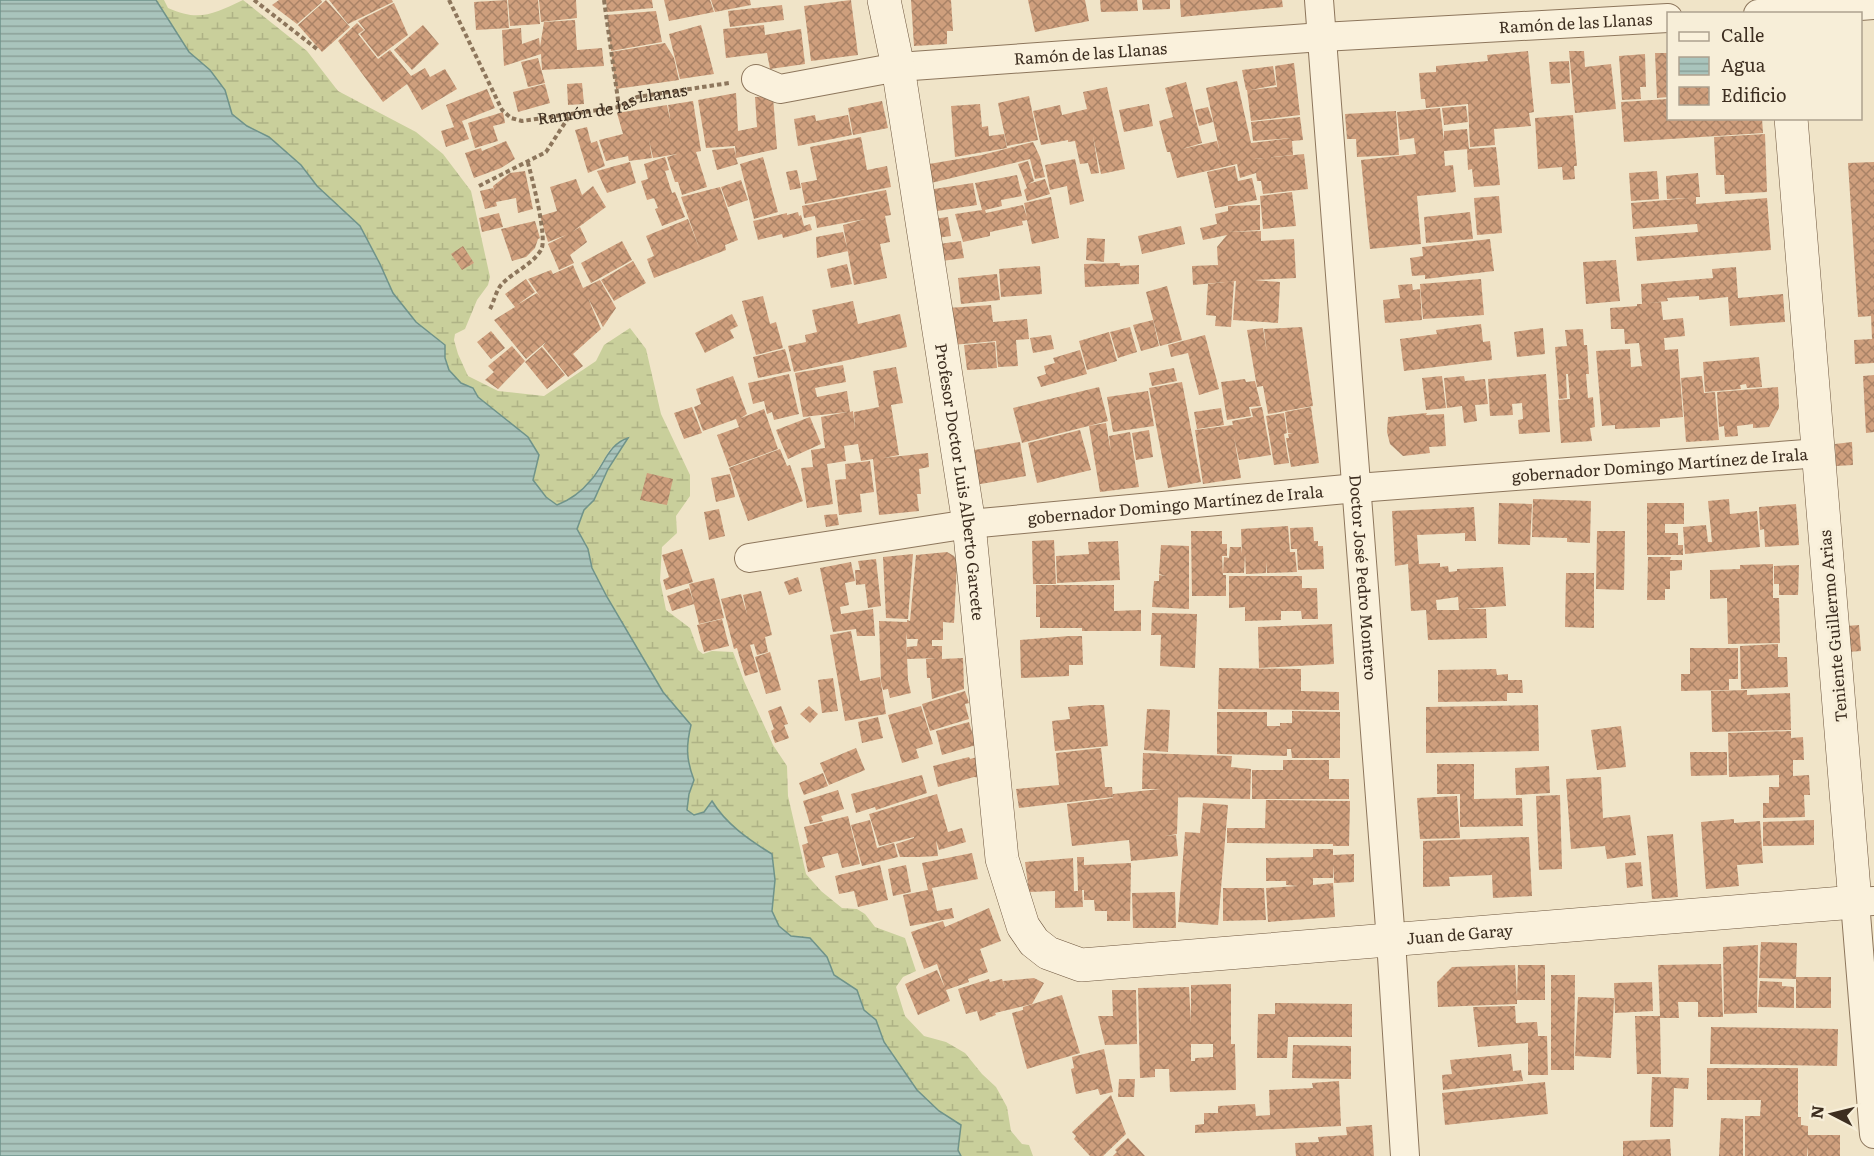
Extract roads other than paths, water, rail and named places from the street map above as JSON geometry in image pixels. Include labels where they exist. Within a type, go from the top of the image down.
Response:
[{"type":"street","name":"Profesor Doctor Luis Alberto Garcete","points":[[884,0],[898,67],[969,524],[1002,859],[1023,926],[1034,942],[1048,953]]},
{"type":"street","name":"Doctor José Pedro Montero","points":[[1319,0],[1391,941],[1405,1156]]},
{"type":"street","points":[[1776,10],[1874,5]]},
{"type":"street","name":"Ramón de las Llanas","points":[[756,79],[780,89],[898,67],[1322,37],[1667,18]]},
{"type":"street","name":"Teniente Guillermo Arias","points":[[1791,120],[1819,453],[1864,902],[1874,1134]]},
{"type":"street","name":"gobernador Domingo Martínez de Irala","points":[[749,558],[969,524],[1357,488],[1819,453]]},
{"type":"street","name":"Juan de Garay","points":[[1048,953],[1081,965],[1864,902]]},
{"type":"water","points":[[0,0],[156,0],[189,52],[210,70],[225,90],[232,114],[247,126],[269,137],[301,165],[317,186],[360,226],[393,293],[416,322],[445,345],[445,358],[449,370],[461,383],[473,388],[478,397],[528,437],[539,455],[533,480],[546,497],[557,505],[584,488],[611,450],[628,438],[608,469],[594,500],[584,510],[577,529],[588,549],[592,568],[607,597],[663,692],[691,725],[688,752],[689,766],[694,780],[687,810],[694,815],[704,812],[712,801],[739,831],[772,854],[775,880],[772,911],[779,926],[791,936],[810,938],[827,957],[834,975],[857,990],[864,1010],[876,1020],[884,1042],[917,1090],[939,1111],[961,1125],[958,1150],[961,1156],[0,1156]]}]
